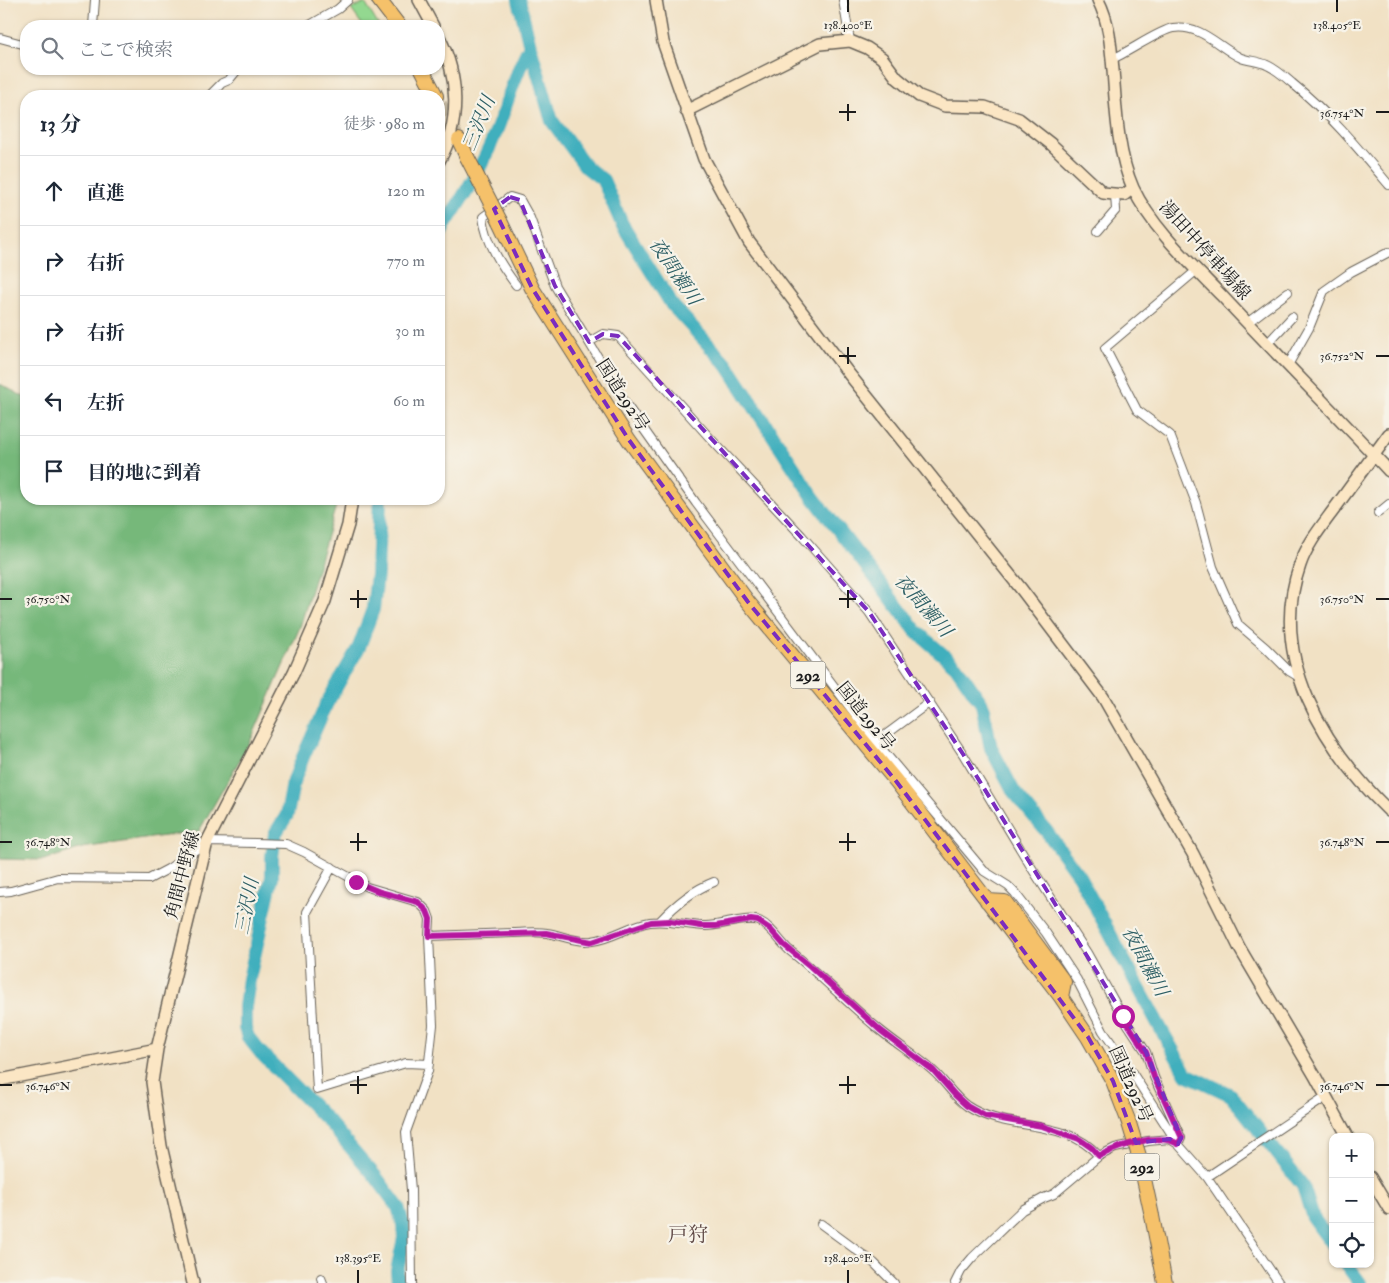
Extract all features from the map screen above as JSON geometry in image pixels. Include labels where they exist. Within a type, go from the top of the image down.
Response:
[{"type":"highway","points":[[379,0],[394,20]]},
{"type":"highway","points":[[425,75],[434,90]]},
{"type":"highway","name":"国道292号","points":[[448,146],[467,156],[532,288],[628,440],[748,602],[896,781],[1061,997],[1088,1037],[1113,1081],[1140,1156],[1165,1279]]},
{"type":"street","points":[[93,20],[95,0]]},
{"type":"street","points":[[319,20],[338,9],[348,0]]},
{"type":"street","points":[[420,0],[430,20]]},
{"type":"street","points":[[656,0],[664,42],[686,111],[704,159],[749,242],[849,374],[1022,590],[1103,697],[1193,854],[1239,948],[1346,1133]]},
{"type":"street","points":[[843,0],[850,41]]},
{"type":"street","name":"湯田中停車場線","points":[[1098,0],[1109,32],[1117,115],[1124,162],[1133,188],[1144,209],[1197,270],[1389,471]]},
{"type":"street","points":[[1112,60],[1170,28],[1194,29],[1217,41],[1241,58],[1267,65],[1280,73],[1329,116],[1389,185]]},
{"type":"street","points":[[0,38],[20,43]]},
{"type":"street","points":[[686,111],[820,44],[850,41],[867,48],[882,58],[897,78],[919,96],[945,106],[985,107],[1019,119],[1051,144],[1103,193],[1124,195],[1133,188]]},
{"type":"street","points":[[445,51],[455,84],[453,130],[448,146]]},
{"type":"street","points":[[215,90],[233,75]]},
{"type":"street","points":[[1098,231],[1116,210],[1114,194]]},
{"type":"street","points":[[516,285],[501,264],[484,229],[483,217],[510,197],[520,200],[530,218],[555,286],[589,342],[628,406],[696,503],[876,742],[984,872],[1008,886],[1046,933],[1077,980],[1103,1031],[1178,1144]]},
{"type":"street","points":[[1288,365],[1309,328],[1324,291],[1351,272],[1389,252]]},
{"type":"street","points":[[1197,270],[1105,348],[1136,410],[1170,435],[1196,503],[1214,567],[1238,624],[1289,671],[1299,677]]},
{"type":"street","points":[[1247,323],[1288,292]]},
{"type":"street","points":[[1267,344],[1292,317]]},
{"type":"street","points":[[589,342],[602,334],[618,336],[703,431],[802,536],[869,612],[963,754],[1033,870],[1087,953],[1146,1052],[1154,1077],[1182,1138],[1178,1144]]},
{"type":"street","points":[[1389,434],[1311,542],[1300,566],[1292,604],[1290,626],[1291,645],[1307,699],[1333,746],[1366,788],[1389,811]]},
{"type":"street","points":[[1378,513],[1389,504]]},
{"type":"street","name":"角間中野線","points":[[193,1283],[160,1137],[152,1082],[157,1049],[207,842],[294,672],[325,601],[348,526],[351,505]]},
{"type":"street","points":[[876,742],[930,702]]},
{"type":"street","points":[[0,892],[18,890],[58,878],[148,880],[168,869],[207,842],[286,844],[367,887],[418,902],[427,911],[430,919],[433,1025],[428,1072],[406,1132],[411,1190],[412,1283]]},
{"type":"street","points":[[332,867],[307,912],[317,1090],[406,1063],[429,1064]]},
{"type":"street","points":[[660,921],[689,895],[703,886],[714,882]]},
{"type":"street","points":[[429,936],[546,933],[592,942],[639,924],[660,921],[716,926],[751,920],[758,921],[770,929],[784,945],[810,966],[880,1030],[933,1070],[967,1106],[985,1116],[1042,1126],[1079,1139],[1092,1148],[1099,1156]]},
{"type":"street","points":[[0,1080],[157,1049]]},
{"type":"street","points":[[1210,1175],[1326,1097]]},
{"type":"street","points":[[955,1283],[961,1271],[972,1258],[1022,1210],[1054,1194],[1099,1156],[1114,1148],[1148,1141],[1170,1139],[1178,1144],[1210,1175],[1279,1283]]},
{"type":"street","points":[[1371,1178],[1389,1209]]},
{"type":"street","points":[[820,1224],[874,1263],[894,1283]]},
{"type":"highlighted area","points":[[510,197],[520,200],[555,286],[589,342],[603,334],[618,336],[869,612],[963,754],[1146,1052],[1181,1138],[1178,1144],[1170,1139],[1136,1143],[1113,1081],[1088,1037],[896,781],[748,602],[629,440],[532,288],[494,209]]},
{"type":"green space","points":[[365,3],[375,20],[359,20],[351,9]]},
{"type":"green space","points":[[0,384],[20,395],[20,505],[336,505],[300,627],[250,742],[199,831],[82,848],[44,860],[0,859]]},
{"type":"waterway","name":"夜間瀬川","points":[[519,0],[552,121],[586,167],[603,180],[622,224],[672,305],[727,365],[813,497],[917,632],[956,666],[982,704],[991,748],[1014,792],[1047,832],[1079,876],[1186,1074],[1231,1095],[1303,1186],[1313,1218],[1329,1240]]},
{"type":"waterway","name":"三沢川","points":[[445,225],[483,161],[530,46]]},
{"type":"waterway","name":"三沢川","points":[[380,505],[377,574],[373,609],[359,647],[327,703],[303,757],[293,783],[287,815],[275,834],[272,877],[249,979],[245,1007],[245,1028],[248,1037],[260,1052],[327,1120],[376,1177],[398,1207],[403,1224],[404,1238],[397,1271],[398,1283]]},
{"type":"waterway","name":"夜間瀬川","points":[[1349,1268],[1360,1283]]},
{"type":"tunnel","points":[[445,114],[456,135]]},
{"type":"district","name":"戸狩","points":[[688,1234]]},
{"type":"route","points":[[356,882],[380,892],[418,902],[427,911],[430,919],[429,936],[546,933],[592,942],[639,924],[651,922],[670,921],[701,926],[716,926],[751,920],[758,921],[770,929],[784,945],[810,966],[880,1030],[933,1070],[967,1106],[985,1116],[1042,1126],[1079,1139],[1092,1148],[1099,1156],[1114,1148],[1148,1141],[1170,1139],[1178,1144],[1182,1138],[1154,1077],[1146,1052],[1123,1016]]}]
